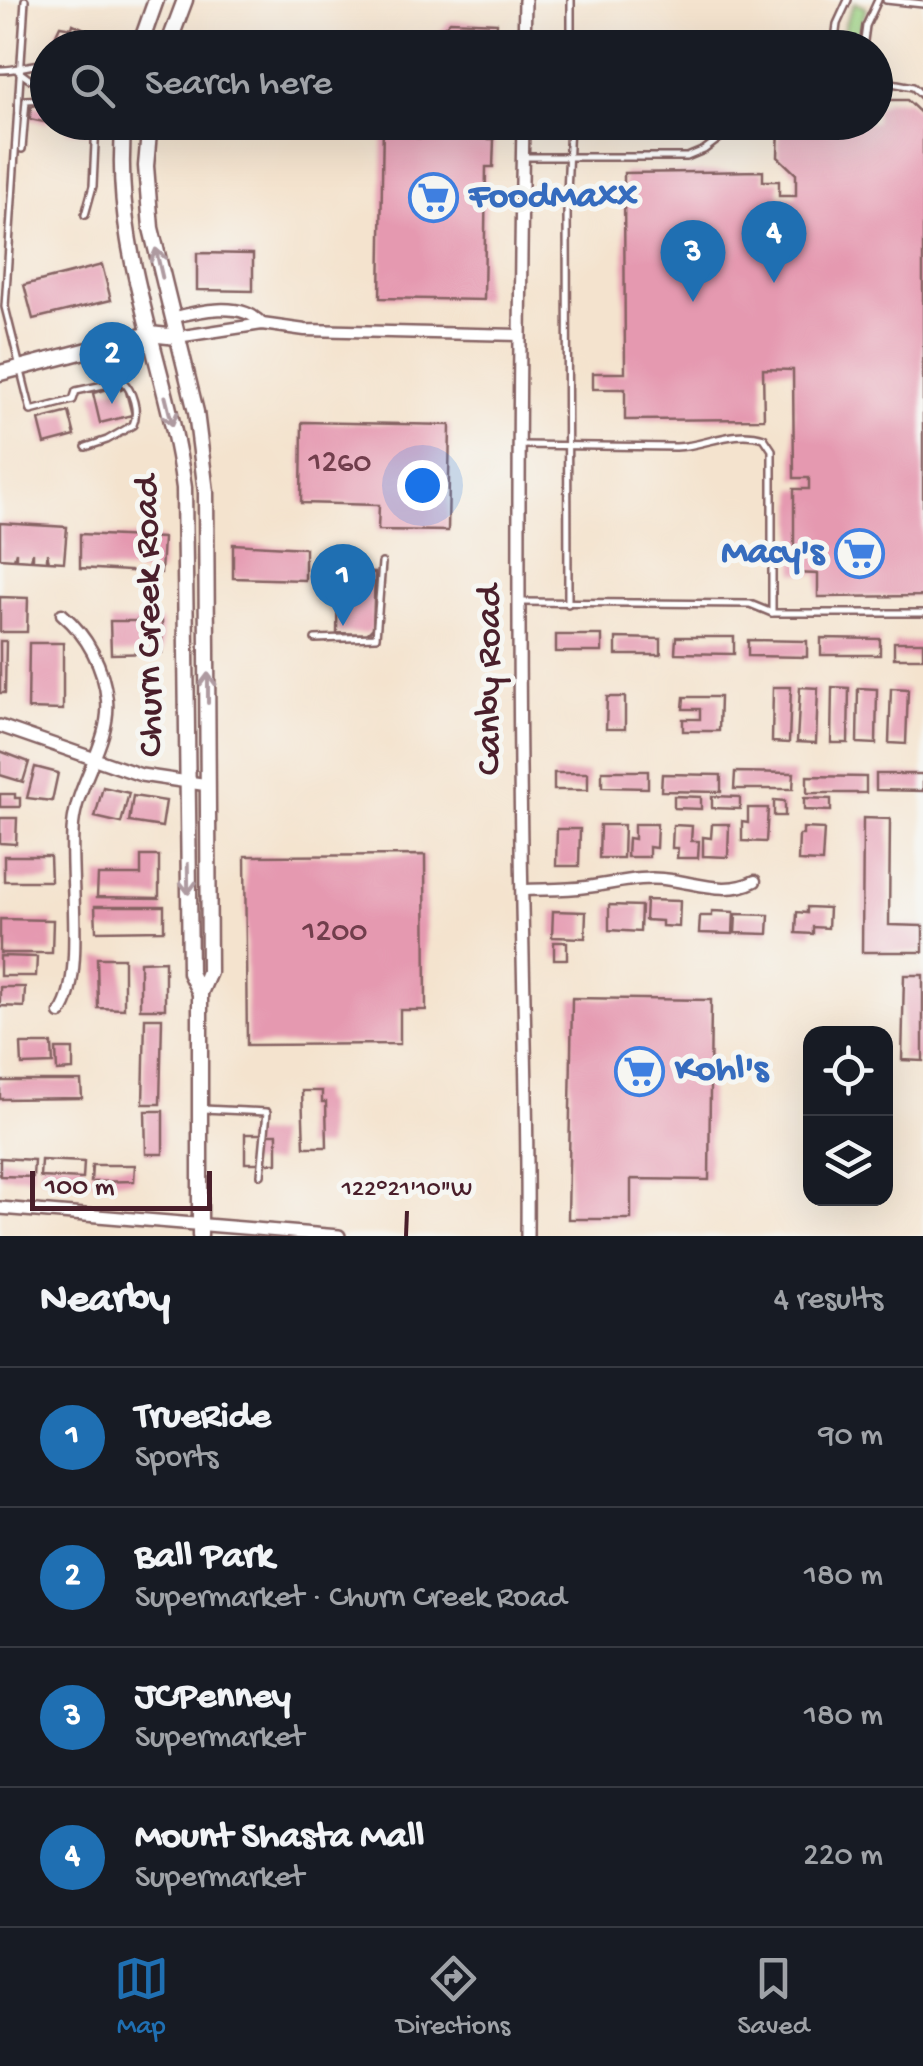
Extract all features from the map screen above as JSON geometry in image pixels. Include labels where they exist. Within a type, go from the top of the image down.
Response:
[{"type":"main road","points":[[145,30],[156,0]]},
{"type":"main road","points":[[173,30],[185,0]]},
{"type":"main road","name":"Churn Creek Road","points":[[122,140],[124,218],[184,488],[190,973],[200,993]]},
{"type":"main road","name":"Churn Creek Road","points":[[148,140],[146,166],[151,228],[199,425],[206,492],[209,972],[200,993],[199,1230]]},
{"type":"main road","points":[[150,334],[172,318]]},
{"type":"main road","points":[[0,373],[150,334],[177,337]]},
{"type":"street","points":[[524,30],[525,0]]},
{"type":"street","name":"Canby Road","points":[[522,140],[518,445],[527,1236]]},
{"type":"street","points":[[172,318],[216,310],[250,315],[262,324],[297,330],[520,336]]},
{"type":"street","points":[[177,337],[262,324]]},
{"type":"street","points":[[60,1013],[72,987],[73,824],[108,712],[106,688],[90,648],[78,628],[62,614]]},
{"type":"street","points":[[0,726],[141,775],[208,785]]},
{"type":"street","points":[[523,890],[583,888],[640,879],[666,879],[721,889],[741,888],[756,881]]},
{"type":"street","points":[[0,1208],[199,1230],[339,1236]]},
{"type":"lane","points":[[25,0],[6,312],[31,412],[73,400],[76,391],[109,382],[125,383],[136,412],[133,425],[107,440],[86,446]]},
{"type":"lane","points":[[571,30],[572,0]]},
{"type":"lane","points":[[836,30],[848,0]]},
{"type":"lane","points":[[865,30],[878,0]]},
{"type":"lane","points":[[886,0],[923,4]]},
{"type":"lane","points":[[0,70],[18,71],[30,65]]},
{"type":"lane","points":[[18,71],[30,79]]},
{"type":"lane","points":[[893,83],[913,87],[923,96]]},
{"type":"lane","points":[[22,150],[26,100],[30,100]]},
{"type":"lane","points":[[85,215],[93,186],[95,140]]},
{"type":"lane","points":[[568,604],[566,292],[570,140]]},
{"type":"lane","points":[[522,157],[686,157],[717,140]]},
{"type":"lane","points":[[518,445],[690,447],[728,436],[759,436],[767,440],[772,450],[772,613]]},
{"type":"lane","points":[[315,639],[376,637],[382,563]]},
{"type":"lane","points":[[520,602],[750,604],[772,613],[923,613]]},
{"type":"lane","points":[[200,1109],[267,1112],[261,1174]]},
{"type":"green space","points":[[855,2],[866,8],[860,30],[844,30]]},
{"type":"building","points":[[450,21],[497,23],[497,30],[441,30]]},
{"type":"building","points":[[73,24],[87,30],[58,30],[60,26],[72,28]]},
{"type":"building","points":[[893,100],[907,100],[923,115],[923,596],[818,597],[818,574],[794,573],[794,489],[809,489],[809,478],[794,478],[793,370],[763,369],[764,419],[625,420],[625,389],[593,389],[593,373],[625,373],[624,173],[763,171],[763,181],[779,181],[779,196],[796,196],[796,174],[778,157],[778,140],[893,140]]},
{"type":"building","name":"FoodMaxx","points":[[383,140],[494,140],[493,167],[486,167],[484,300],[380,298]]},
{"type":"building","points":[[197,253],[253,254],[253,291],[197,290]]},
{"type":"building","points":[[102,265],[111,300],[33,319],[24,285]]},
{"type":"building","points":[[120,386],[121,390],[125,388],[132,415],[100,423],[93,393]]},
{"type":"building","points":[[69,412],[75,436],[45,444],[39,420]]},
{"type":"building","points":[[302,422],[450,425],[448,531],[378,530],[379,505],[301,503]]},
{"type":"building","points":[[0,523],[67,527],[64,562],[49,561],[47,553],[47,561],[33,560],[33,552],[31,560],[16,559],[16,552],[14,559],[0,558]]},
{"type":"building","points":[[80,534],[163,538],[161,573],[80,568]]},
{"type":"building","points":[[233,544],[305,548],[305,580],[233,578]]},
{"type":"building","points":[[338,572],[375,573],[373,628],[367,634],[337,633]]},
{"type":"building","points":[[0,597],[28,598],[27,632],[0,632]]},
{"type":"building","points":[[110,621],[162,621],[162,653],[111,654]]},
{"type":"building","points":[[556,635],[602,635],[602,652],[556,652]]},
{"type":"building","points":[[676,637],[734,637],[734,654],[675,653]]},
{"type":"building","points":[[616,638],[661,639],[661,655],[616,655]]},
{"type":"building","points":[[821,638],[880,639],[880,655],[821,655]]},
{"type":"building","points":[[748,640],[807,641],[807,657],[748,656]]},
{"type":"building","points":[[0,641],[6,641],[5,693],[0,693]]},
{"type":"building","points":[[894,642],[923,642],[923,658],[894,658]]},
{"type":"building","points":[[29,643],[63,643],[63,710],[28,709]]},
{"type":"building","points":[[773,687],[791,687],[789,743],[772,742]]},
{"type":"building","points":[[800,687],[818,688],[816,743],[797,742]]},
{"type":"building","points":[[832,687],[849,688],[848,743],[831,743]]},
{"type":"building","points":[[858,688],[877,689],[876,744],[857,743]]},
{"type":"building","points":[[891,688],[908,689],[906,744],[889,743]]},
{"type":"building","points":[[607,697],[625,697],[625,729],[606,729]]},
{"type":"building","points":[[684,697],[720,697],[719,731],[683,731],[683,719],[700,719],[700,709],[683,709]]},
{"type":"building","points":[[0,751],[29,762],[23,782],[0,775]]},
{"type":"building","points":[[35,767],[58,773],[52,801],[27,798]]},
{"type":"building","points":[[602,771],[648,771],[648,788],[602,787]]},
{"type":"building","points":[[735,772],[794,773],[793,789],[734,789]]},
{"type":"building","points":[[554,773],[588,773],[588,790],[554,790]]},
{"type":"building","points":[[662,774],[721,775],[721,792],[661,791]]},
{"type":"building","points":[[876,774],[923,774],[923,791],[876,790]]},
{"type":"building","points":[[807,776],[866,777],[866,793],[807,793]]},
{"type":"building","points":[[103,787],[129,793],[121,823],[95,817]]},
{"type":"building","points":[[0,794],[15,794],[15,798],[20,798],[20,807],[0,807]]},
{"type":"building","points":[[133,796],[166,801],[162,827],[129,822]]},
{"type":"building","points":[[674,796],[701,797],[701,809],[674,808]]},
{"type":"building","points":[[712,796],[740,797],[740,809],[712,808]]},
{"type":"building","points":[[804,798],[831,799],[831,811],[804,810]]},
{"type":"building","points":[[774,800],[785,801],[785,816],[774,816]]},
{"type":"building","points":[[748,808],[768,808],[766,842],[742,841],[742,822],[748,823]]},
{"type":"building","points":[[0,818],[17,818],[16,844],[0,843]]},
{"type":"building","points":[[863,818],[890,819],[889,925],[923,926],[923,952],[862,952]]},
{"type":"building","points":[[634,824],[657,824],[656,848],[649,847],[649,857],[627,857],[628,838],[634,839]]},
{"type":"building","points":[[712,824],[729,824],[728,857],[703,856],[703,837],[711,838]]},
{"type":"building","points":[[600,825],[624,825],[623,858],[599,858]]},
{"type":"building","points":[[673,825],[692,826],[691,841],[699,841],[698,858],[677,858],[678,848],[672,848]]},
{"type":"building","points":[[803,828],[824,829],[822,862],[798,861]]},
{"type":"building","points":[[557,829],[580,829],[579,866],[556,866]]},
{"type":"building","points":[[425,855],[426,1010],[400,1010],[400,1044],[247,1045],[245,856]]},
{"type":"building","points":[[4,856],[50,856],[51,881],[4,881]]},
{"type":"building","points":[[141,856],[159,856],[159,898],[97,897],[98,875],[141,875]]},
{"type":"building","points":[[646,900],[680,901],[679,927],[645,920]]},
{"type":"building","points":[[609,905],[641,906],[640,932],[609,930]]},
{"type":"building","points":[[95,906],[164,906],[164,930],[96,931]]},
{"type":"building","points":[[807,907],[829,908],[828,928],[813,927],[813,934],[796,933],[797,912],[807,913]]},
{"type":"building","points":[[553,911],[586,912],[585,938],[552,937]]},
{"type":"building","points":[[712,911],[734,912],[733,934],[699,933],[700,916],[712,916]]},
{"type":"building","points":[[736,914],[769,915],[768,934],[735,933]]},
{"type":"building","points":[[0,919],[53,920],[52,953],[0,953]]},
{"type":"building","points":[[554,942],[567,942],[567,959],[554,959]]},
{"type":"building","points":[[0,956],[37,957],[36,976],[0,976]]},
{"type":"building","points":[[97,958],[124,958],[124,1009],[98,1008]]},
{"type":"building","points":[[165,961],[165,1009],[140,1009],[140,962]]},
{"type":"building","points":[[904,975],[923,975],[923,1061],[902,1060]]},
{"type":"building","points":[[0,987],[25,987],[24,1007],[0,1006]]},
{"type":"building","name":"Kohl's","points":[[572,998],[711,1000],[709,1180],[631,1179],[631,1219],[568,1219]]},
{"type":"building","points":[[145,1018],[162,1018],[160,1104],[143,1104]]},
{"type":"building","points":[[21,1044],[52,1044],[53,1064],[22,1065]]},
{"type":"building","points":[[56,1049],[73,1049],[73,1070],[57,1071]]},
{"type":"building","points":[[0,1081],[81,1081],[82,1098],[0,1099]]},
{"type":"building","points":[[302,1091],[322,1091],[322,1102],[326,1102],[327,1147],[304,1147]]},
{"type":"building","points":[[145,1111],[163,1111],[163,1154],[146,1154]]},
{"type":"building","points":[[245,1134],[277,1134],[277,1163],[245,1163]]},
{"type":"building","points":[[0,1158],[34,1160],[33,1177],[0,1176]]},
{"type":"building","points":[[41,1160],[84,1162],[83,1179],[40,1177]]},
{"type":"building","points":[[92,1165],[135,1165],[134,1181],[91,1182]]},
{"type":"place","name":"FoodMaxx","points":[[434,198]]},
{"type":"place","name":"Mount Shasta Mall","points":[[774,283]]},
{"type":"place","name":"JCPenney","points":[[693,302]]},
{"type":"place","name":"Ball Park","points":[[112,404]]},
{"type":"place","name":"Macy's","points":[[859,554]]},
{"type":"place","name":"TrueRide","points":[[343,626]]},
{"type":"place","name":"Kohl's","points":[[640,1071]]}]
